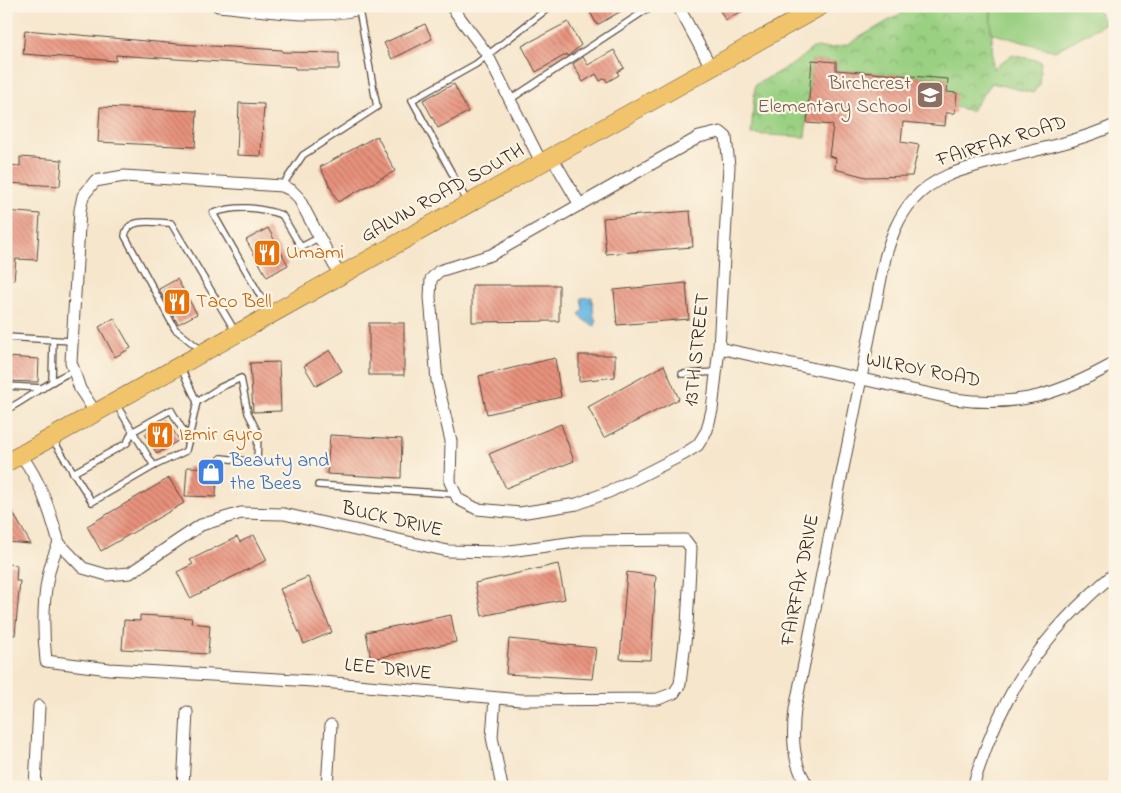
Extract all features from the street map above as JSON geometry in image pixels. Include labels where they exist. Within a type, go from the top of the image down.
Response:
[{"type":"main road","name":"GALVIN ROAD SOUTH","points":[[14,459],[821,6]]},
{"type":"street","points":[[218,6],[318,13],[365,8]]},
{"type":"street","points":[[451,6],[487,54],[547,160],[580,205],[491,255],[439,271],[431,280],[430,297],[438,381],[451,441],[450,482],[455,494]]},
{"type":"street","points":[[678,6],[711,67]]},
{"type":"street","name":"FAIRFAX ROAD","points":[[861,378],[885,258],[895,226],[913,200],[930,185],[955,172],[1076,139],[1115,126]]},
{"type":"street","name":"13TH STREET","points":[[455,494],[458,499],[477,509],[520,513],[577,504],[611,491],[674,460],[698,445],[707,430],[720,348],[729,166],[726,138],[720,132],[699,137],[580,205]]},
{"type":"street","points":[[96,413],[80,389],[73,371],[71,341],[80,210],[83,196],[95,181],[124,176],[282,186],[291,190],[298,197],[340,276]]},
{"type":"street","name":"WILROY ROAD","points":[[720,348],[954,399],[1005,402],[1052,393],[1078,383],[1115,363]]},
{"type":"street","name":"FAIRFAX DRIVE","points":[[809,787],[804,780],[794,751],[795,710],[861,378]]},
{"type":"street","points":[[14,459],[35,474],[49,504],[59,543]]},
{"type":"street","name":"BUCK DRIVE","points":[[59,543],[83,568],[107,575],[130,573],[201,525],[241,513],[284,514],[448,551],[502,552],[583,541],[685,540],[691,548],[684,642]]},
{"type":"street","name":"LEE DRIVE","points":[[59,543],[53,556],[46,592],[43,638],[46,661],[109,669],[313,681],[495,698],[658,699],[674,693],[680,684],[684,642]]},
{"type":"street","points":[[973,787],[982,756],[1007,698],[1037,651],[1086,598],[1115,573]]},
{"type":"street","points":[[495,698],[492,737],[502,787]]},
{"type":"street","points":[[34,787],[39,706]]},
{"type":"street","points":[[182,787],[187,712]]},
{"type":"street","points":[[326,787],[331,725]]},
{"type":"lane","points":[[470,204],[412,100],[476,64],[551,6]]},
{"type":"lane","points":[[511,99],[652,6]]},
{"type":"lane","points":[[282,186],[303,155],[377,107],[365,8]]},
{"type":"lane","points":[[271,315],[213,213],[232,206],[274,212],[282,215],[301,247],[320,237]]},
{"type":"lane","points":[[205,353],[175,329],[125,236],[125,230],[136,223],[171,224],[237,334]]},
{"type":"lane","points":[[6,337],[71,341]]},
{"type":"lane","points":[[52,382],[53,340]]},
{"type":"lane","points":[[51,438],[92,502],[154,466],[186,451],[197,402],[180,366]]},
{"type":"lane","points":[[6,410],[73,371]]},
{"type":"lane","points":[[682,374],[717,372]]},
{"type":"lane","points":[[197,402],[219,388],[241,378],[248,413],[258,432],[257,462],[221,458]]},
{"type":"lane","points":[[6,386],[43,388]]},
{"type":"lane","points":[[115,403],[154,466]]},
{"type":"lane","points":[[74,473],[127,444],[132,432],[171,410],[189,441]]},
{"type":"lane","points":[[318,485],[455,494]]},
{"type":"green space","points":[[914,6],[991,6],[993,69],[1011,55],[1041,61],[1039,84],[1033,93],[992,83],[971,111],[956,107],[947,92],[948,79],[836,70],[836,62],[812,60],[805,137],[751,134],[755,85],[793,64],[813,48],[833,48],[848,44]]},
{"type":"green space","points":[[991,6],[1094,6],[1106,23],[1055,51],[991,33]]},
{"type":"water","points":[[592,297],[594,317],[597,320],[595,326],[585,321],[579,314],[583,310],[581,298]]},
{"type":"building","points":[[587,6],[630,6],[597,25]]},
{"type":"building","points":[[718,6],[752,6],[725,20]]},
{"type":"building","points":[[568,22],[581,45],[568,56],[567,54],[536,72],[522,46]]},
{"type":"building","points":[[425,24],[432,39],[392,59],[384,43]]},
{"type":"building","points":[[25,30],[178,44],[282,50],[282,52],[339,53],[339,69],[295,69],[295,67],[116,55],[116,61],[23,54]]},
{"type":"building","points":[[614,50],[624,68],[617,72],[619,75],[607,82],[605,78],[600,81],[596,74],[583,82],[573,64],[583,57],[588,65]]},
{"type":"building","points":[[812,60],[836,62],[836,70],[948,79],[947,92],[957,93],[955,113],[946,113],[945,126],[903,122],[901,142],[919,145],[912,176],[866,177],[835,169],[836,158],[829,156],[833,125],[807,123]]},
{"type":"building","points":[[454,84],[468,112],[438,128],[423,100]]},
{"type":"building","points":[[239,103],[264,104],[261,156],[237,155]]},
{"type":"building","points":[[100,107],[197,111],[195,147],[98,142]]},
{"type":"building","points":[[377,136],[395,171],[338,202],[320,167]]},
{"type":"building","points":[[20,157],[62,160],[60,186],[6,183],[6,165],[20,166]]},
{"type":"building","points":[[6,211],[40,214],[37,260],[16,259],[14,280],[6,279]]},
{"type":"building","points":[[690,211],[693,247],[606,254],[603,218]]},
{"type":"building","name":"Umami","points":[[268,228],[288,265],[267,277],[246,240]]},
{"type":"building","name":"Taco Bell","points":[[177,279],[197,314],[178,324],[159,289]]},
{"type":"building","points":[[686,283],[689,319],[617,325],[614,290]]},
{"type":"building","points":[[472,285],[559,285],[559,321],[472,322]]},
{"type":"building","points":[[114,318],[131,348],[115,357],[99,327]]},
{"type":"building","points":[[369,323],[404,323],[404,375],[369,375]]},
{"type":"building","points":[[330,350],[342,371],[316,386],[304,366]]},
{"type":"building","points":[[579,355],[615,355],[615,377],[579,381]]},
{"type":"building","points":[[6,357],[39,359],[38,382],[6,381]]},
{"type":"building","points":[[555,358],[561,397],[487,414],[479,376]]},
{"type":"building","points":[[279,362],[281,411],[253,412],[250,363]]},
{"type":"building","points":[[664,365],[679,399],[604,438],[588,407]]},
{"type":"building","points":[[167,420],[179,440],[157,454],[145,434]]},
{"type":"building","points":[[561,424],[574,461],[506,488],[489,454]]},
{"type":"building","points":[[330,435],[402,439],[401,478],[327,474]]},
{"type":"building","points":[[187,467],[217,468],[216,497],[185,496]]},
{"type":"building","points":[[169,478],[184,503],[101,551],[87,526]]},
{"type":"building","points":[[6,501],[31,544],[6,542]]},
{"type":"building","points":[[254,535],[267,560],[190,598],[177,572],[193,564],[190,560],[237,537],[240,542]]},
{"type":"building","points":[[6,564],[17,565],[16,581],[20,581],[15,635],[6,634]]},
{"type":"building","points":[[558,564],[565,599],[482,616],[475,583]]},
{"type":"building","points":[[627,572],[656,576],[651,660],[620,659]]},
{"type":"building","points":[[308,577],[332,632],[304,644],[280,589]]},
{"type":"building","points":[[140,615],[192,618],[191,623],[210,625],[208,654],[122,649],[124,620],[140,621]]},
{"type":"building","points":[[451,615],[456,642],[371,659],[366,632]]},
{"type":"building","points":[[509,639],[596,648],[592,679],[506,674]]},
{"type":"place","name":"Birchcrest Elementary School","points":[[930,95]]},
{"type":"place","name":"Umami","points":[[267,253]]},
{"type":"place","name":"Taco Bell","points":[[177,302]]},
{"type":"place","name":"Izmir Gyro","points":[[160,435]]},
{"type":"place","name":"Beauty and the Bees","points":[[211,472]]}]
